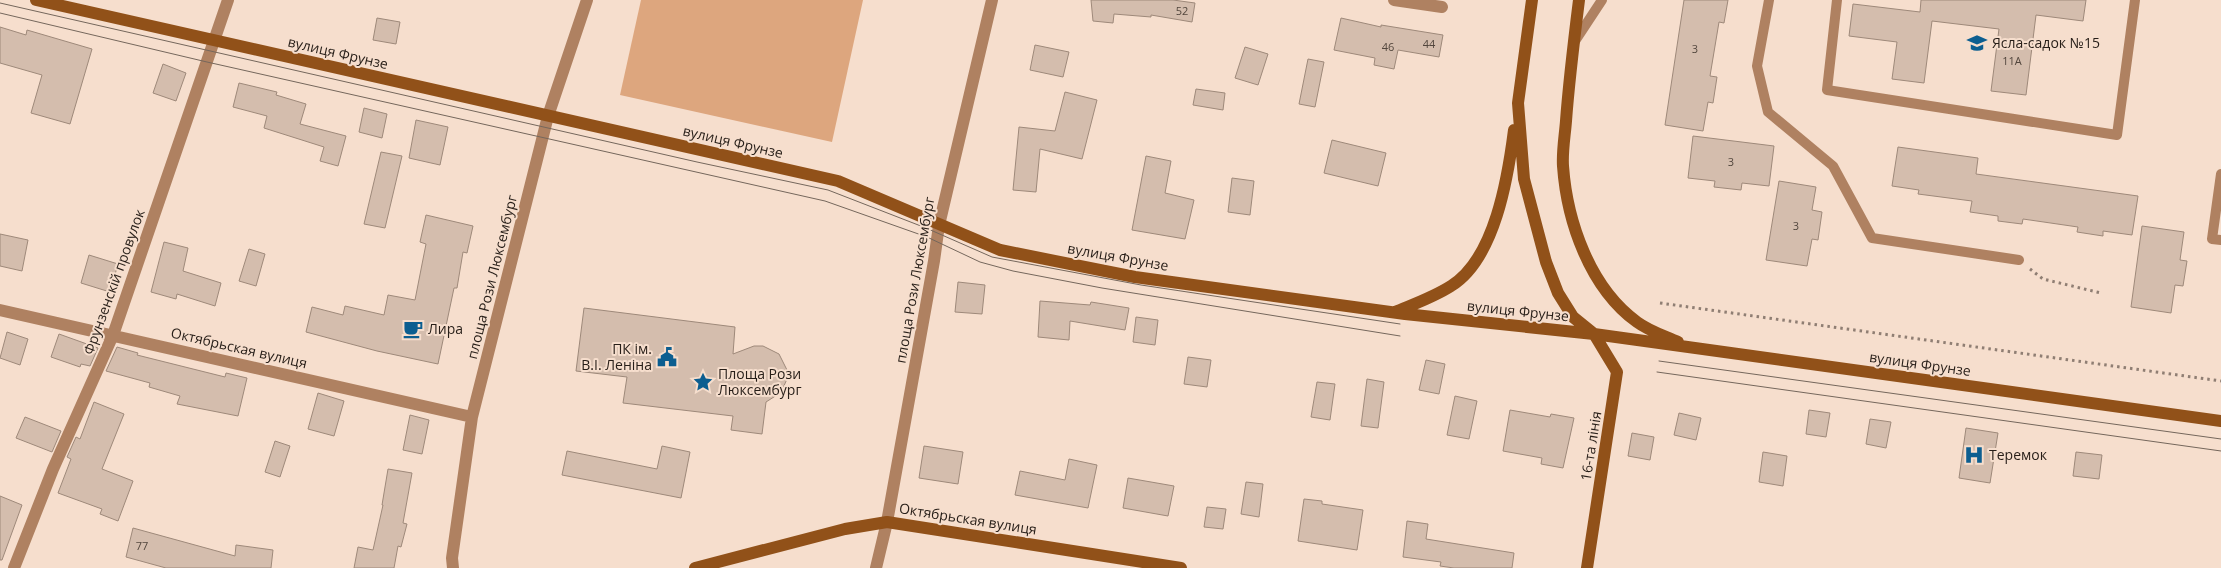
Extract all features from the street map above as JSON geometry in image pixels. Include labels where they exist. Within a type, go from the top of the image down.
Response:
[{"type":"street","name":"вулиця Фрунзе","points":[[36,0],[838,181],[1000,250],[1135,277],[1395,312],[1594,334],[2221,420]]},
{"type":"street","name":"Фрунзенскій провулок","points":[[14,568],[53,469],[114,335],[228,0]]},
{"type":"street","name":"площа Рози Люксембург","points":[[452,568],[472,418],[548,116],[587,0]]},
{"type":"street","name":"площа Рози Люксембург","points":[[876,568],[887,522],[939,225],[992,0]]},
{"type":"street","points":[[1394,0],[1442,7]]},
{"type":"street","points":[[1395,312],[1453,285],[1475,262],[1491,232],[1503,196],[1532,0]]},
{"type":"street","points":[[1579,0],[1563,165],[1568,202],[1580,243],[1598,279],[1618,304],[1638,323],[1690,347]]},
{"type":"street","points":[[1518,103],[1524,179],[1546,262],[1558,293],[1573,317],[1594,334]]},
{"type":"street","name":"Октябрьская вулиця","points":[[0,310],[472,418]]},
{"type":"street","name":"16-та лінія","points":[[1587,568],[1617,372],[1594,334]]},
{"type":"street","name":"Октябрьская вулиця","points":[[695,568],[845,529],[887,522],[1181,568]]},
{"type":"lane","points":[[1574,42],[1602,0]]},
{"type":"lane","points":[[1769,0],[1757,66],[1768,112],[1833,166],[1872,238],[2019,260]]},
{"type":"lane","points":[[1836,0],[1827,90],[2117,135],[2136,0]]},
{"type":"lane","points":[[2221,174],[2212,239],[2221,240]]},
{"type":"path","points":[[2019,260],[2043,279],[2101,293]]},
{"type":"path","points":[[1660,303],[2221,381]]},
{"type":"shaded area","points":[[641,0],[863,0],[832,142],[620,95]]},
{"type":"building","points":[[1091,0],[1173,0],[1195,3],[1192,22],[1151,15],[1151,17],[1114,14],[1113,23],[1093,21]]},
{"type":"building","points":[[1684,0],[1728,0],[1724,23],[1719,22],[1710,76],[1717,77],[1713,103],[1708,102],[1703,131],[1665,125]]},
{"type":"building","points":[[1921,0],[2086,0],[2083,21],[2036,15],[2026,95],[1991,91],[1999,29],[1932,21],[1924,83],[1892,79],[1897,42],[1849,36],[1853,4],[1920,12]]},
{"type":"building","points":[[377,18],[400,22],[396,44],[373,40]]},
{"type":"building","points":[[1341,18],[1381,27],[1381,25],[1443,35],[1439,57],[1398,50],[1394,69],[1374,65],[1375,58],[1334,50]]},
{"type":"building","points":[[0,27],[26,35],[27,30],[92,49],[70,124],[31,113],[42,75],[0,63]]},
{"type":"building","points":[[1035,45],[1069,52],[1063,77],[1030,70]]},
{"type":"building","points":[[1245,47],[1268,54],[1258,85],[1235,78]]},
{"type":"building","points":[[1308,59],[1324,62],[1315,107],[1299,104]]},
{"type":"building","points":[[163,64],[186,73],[176,101],[153,93]]},
{"type":"building","points":[[239,83],[277,92],[276,95],[306,104],[300,124],[346,136],[338,166],[320,161],[324,147],[264,128],[267,116],[233,107]]},
{"type":"building","points":[[1196,89],[1225,93],[1223,110],[1193,105]]},
{"type":"building","points":[[1065,92],[1097,100],[1082,159],[1040,149],[1036,192],[1013,190],[1019,127],[1055,131]]},
{"type":"building","points":[[364,108],[387,114],[382,138],[359,132]]},
{"type":"building","points":[[416,120],[448,127],[440,165],[409,158]]},
{"type":"building","points":[[1693,136],[1774,146],[1769,186],[1742,183],[1741,190],[1714,187],[1715,181],[1688,178]]},
{"type":"building","points":[[1332,140],[1386,153],[1378,186],[1324,173]]},
{"type":"building","points":[[1898,147],[1978,158],[1976,174],[2138,196],[2132,235],[2103,231],[2103,236],[2077,232],[2078,227],[2023,219],[2022,224],[1998,221],[1998,216],[1970,212],[1972,201],[1918,194],[1919,190],[1892,186]]},
{"type":"building","points":[[381,152],[402,156],[385,228],[364,224]]},
{"type":"building","points":[[1146,156],[1171,161],[1165,193],[1194,200],[1185,239],[1132,230]]},
{"type":"building","points":[[1232,178],[1254,181],[1250,215],[1228,212]]},
{"type":"building","points":[[1779,181],[1816,187],[1812,210],[1822,212],[1818,240],[1812,239],[1807,266],[1766,260]]},
{"type":"building","points":[[426,215],[473,226],[467,253],[463,252],[457,288],[454,288],[438,364],[377,351],[306,332],[312,307],[343,315],[345,306],[384,315],[388,295],[415,300],[426,244],[420,242]]},
{"type":"building","points":[[2142,226],[2184,232],[2180,260],[2187,261],[2183,286],[2175,285],[2171,313],[2131,307]]},
{"type":"building","points":[[0,234],[28,240],[22,271],[0,266]]},
{"type":"building","points":[[164,242],[188,248],[183,271],[221,283],[215,306],[177,294],[176,299],[151,292]]},
{"type":"building","points":[[249,249],[265,254],[256,286],[239,281]]},
{"type":"building","points":[[89,255],[118,264],[110,292],[81,283]]},
{"type":"building","points":[[958,282],[985,285],[982,314],[955,312]]},
{"type":"building","points":[[1040,301],[1090,305],[1091,302],[1129,308],[1125,330],[1070,321],[1069,340],[1038,337]]},
{"type":"building","points":[[584,308],[735,327],[733,354],[754,346],[763,346],[779,354],[787,370],[787,379],[777,395],[766,402],[762,434],[731,430],[733,416],[623,403],[627,377],[576,371]]},
{"type":"building","points":[[1136,317],[1158,320],[1155,345],[1133,342]]},
{"type":"building","points":[[7,332],[28,339],[20,365],[0,358]]},
{"type":"building","points":[[59,334],[98,348],[90,366],[81,364],[80,367],[51,357]]},
{"type":"building","points":[[117,347],[138,353],[137,355],[225,377],[226,373],[247,378],[238,416],[177,404],[180,396],[149,387],[150,383],[106,371]]},
{"type":"building","points":[[1188,357],[1211,360],[1207,387],[1184,384]]},
{"type":"building","points":[[1426,360],[1445,364],[1439,394],[1419,390]]},
{"type":"building","points":[[1367,379],[1384,382],[1378,428],[1361,426]]},
{"type":"building","points":[[1317,382],[1335,384],[1330,420],[1311,417]]},
{"type":"building","points":[[318,393],[344,401],[334,436],[308,429]]},
{"type":"building","points":[[1455,396],[1477,401],[1469,439],[1447,435]]},
{"type":"building","points":[[94,402],[124,414],[102,469],[133,481],[118,521],[100,514],[102,509],[58,493],[71,459],[67,457],[76,437],[80,439]]},
{"type":"building","points":[[1510,410],[1550,417],[1551,414],[1574,418],[1563,468],[1541,464],[1542,458],[1503,451]]},
{"type":"building","points":[[1809,410],[1830,413],[1826,437],[1806,434]]},
{"type":"building","points":[[1679,413],[1701,418],[1696,440],[1674,435]]},
{"type":"building","points":[[410,415],[429,420],[422,454],[403,450]]},
{"type":"building","points":[[25,417],[61,431],[52,452],[16,438]]},
{"type":"building","points":[[1870,419],[1891,422],[1886,448],[1866,444]]},
{"type":"building","points":[[1966,428],[1998,433],[1990,483],[1959,478]]},
{"type":"building","points":[[1632,433],[1654,437],[1650,460],[1628,456]]},
{"type":"building","points":[[275,441],[290,446],[280,477],[265,472]]},
{"type":"building","points":[[662,446],[690,452],[681,498],[562,475],[567,451],[657,469]]},
{"type":"building","points":[[924,446],[963,452],[958,484],[919,478]]},
{"type":"building","points":[[1763,452],[1787,456],[1783,486],[1759,482]]},
{"type":"building","points":[[2076,452],[2102,455],[2099,479],[2073,476]]},
{"type":"building","points":[[1069,459],[1097,465],[1088,508],[1015,495],[1020,471],[1065,480]]},
{"type":"building","points":[[388,469],[412,473],[403,523],[407,524],[401,547],[398,546],[394,568],[354,568],[358,547],[373,550],[383,505]]},
{"type":"building","points":[[1128,478],[1174,486],[1168,516],[1123,508]]},
{"type":"building","points":[[1246,482],[1263,484],[1259,517],[1241,514]]},
{"type":"building","points":[[0,496],[22,505],[2,560],[0,560]]},
{"type":"building","points":[[1304,499],[1322,501],[1322,504],[1363,510],[1357,550],[1298,541]]},
{"type":"building","points":[[1207,507],[1226,509],[1223,529],[1204,527]]},
{"type":"building","points":[[1407,521],[1428,524],[1426,539],[1514,553],[1512,568],[1454,568],[1440,566],[1441,562],[1403,557]]},
{"type":"building","points":[[133,528],[235,556],[236,545],[273,550],[271,568],[166,568],[126,557]]},
{"type":"tram line","points":[[0,3],[697,162],[828,190],[926,228],[992,257],[1141,285],[1400,324]]},
{"type":"tram line","points":[[0,13],[207,62],[825,201],[927,237],[980,262],[1013,271],[1102,288],[1400,336]]},
{"type":"tram line","points":[[1659,361],[2221,439]]},
{"type":"tram line","points":[[1657,372],[2221,451]]},
{"type":"place","name":"Ясла-садок №15","points":[[1977,43]]},
{"type":"place","name":"Лира","points":[[413,329]]},
{"type":"place","name":"ПК ім. В.І. Леніна","points":[[667,357]]},
{"type":"place","name":"Площа Рози Люксембург","points":[[703,382]]},
{"type":"place","name":"Теремок","points":[[1974,455]]}]
